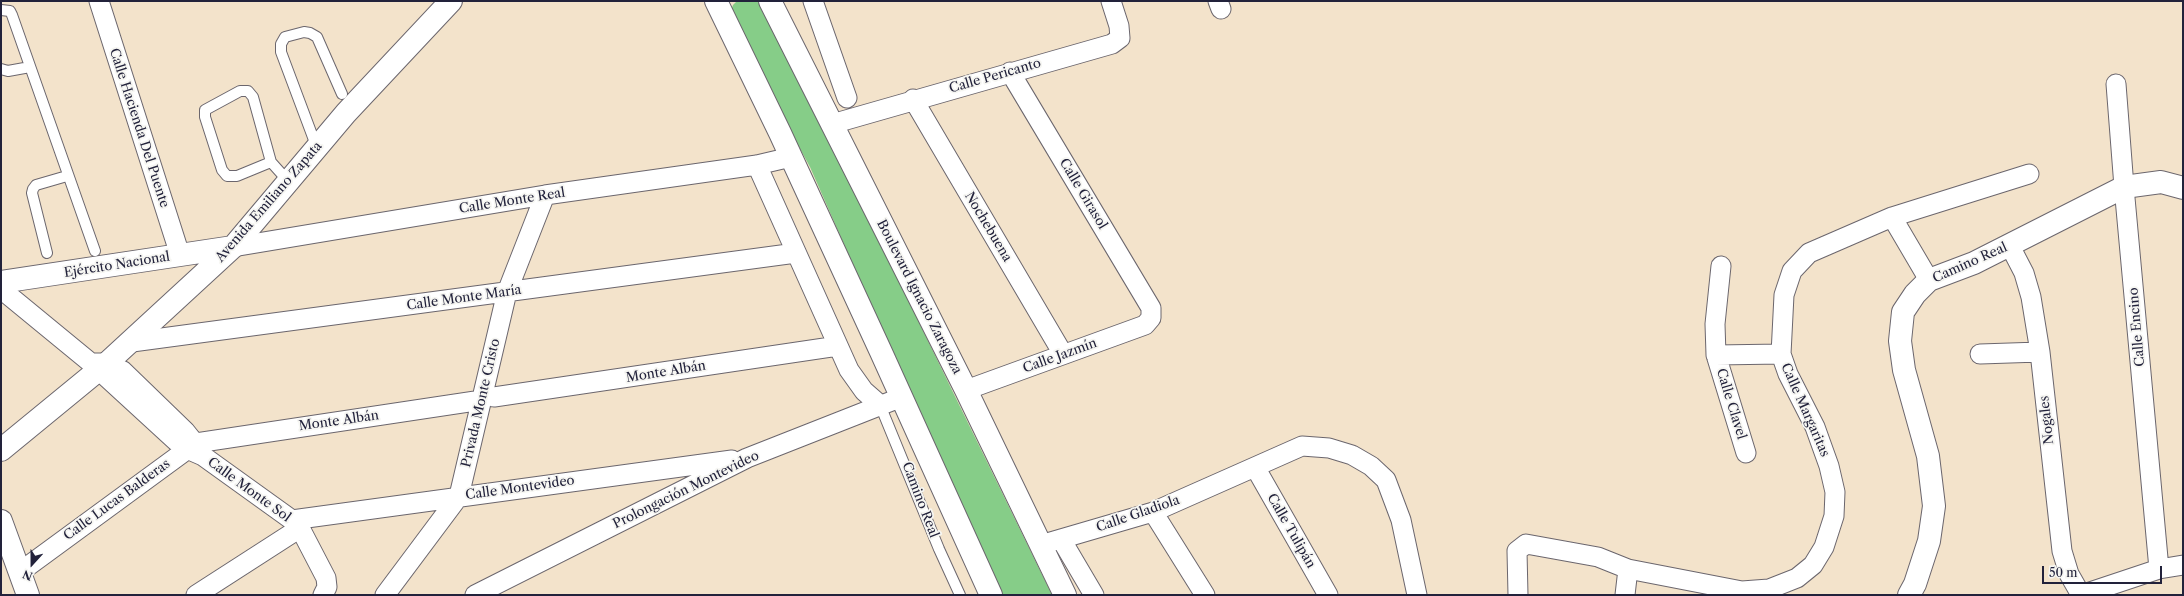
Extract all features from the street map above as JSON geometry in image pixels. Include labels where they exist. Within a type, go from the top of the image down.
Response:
[{"type":"street","name":"Calle Hacienda Del Puente","points":[[99,1],[180,255]]},
{"type":"street","name":"Avenida Emiliano Zapata","points":[[4,444],[99,366],[132,342],[233,247],[346,113],[451,1]]},
{"type":"street","points":[[716,1],[791,157],[902,397],[991,595]]},
{"type":"street","name":"Boulevard Ignacio Zaragoza","points":[[770,1],[966,390],[1050,542],[1064,595]]},
{"type":"street","points":[[813,1],[847,98]]},
{"type":"street","name":"Calle Pericanto","points":[[832,124],[913,99],[1112,44],[1120,38],[1119,26],[1111,1]]},
{"type":"street","name":"Calle Girasol","points":[[1010,72],[1151,308],[1151,318]]},
{"type":"street","name":"Calle Encino","points":[[2116,84],[2159,569]]},
{"type":"street","name":"Nochebuena","points":[[913,99],[1063,354]]},
{"type":"street","name":"Calle Monte Real","points":[[233,247],[545,195],[756,165],[791,157]]},
{"type":"street","points":[[756,165],[852,374],[864,391],[880,405]]},
{"type":"street","name":"Calle Margaritas","points":[[1518,595],[1517,551],[1526,544],[1598,557],[1628,569],[1742,591],[1769,590],[1797,578],[1813,565],[1824,547],[1834,516],[1835,492],[1829,466],[1815,427],[1788,374],[1781,354],[1784,295],[1792,271],[1809,253],[1892,217],[2029,174]]},
{"type":"street","name":"Camino Real","points":[[1909,595],[1915,584],[1929,541],[1934,506],[1928,456],[1904,370],[1900,341],[1903,312],[1915,294],[1929,280],[1974,263],[2010,246],[2124,187],[2161,182],[2183,188]]},
{"type":"street","name":"Privada Monte Cristo","points":[[385,595],[459,496],[488,399],[507,292],[545,195]]},
{"type":"street","points":[[1892,217],[1929,280]]},
{"type":"street","name":"Nogales","points":[[2010,246],[2024,273],[2031,296],[2040,352],[2062,551],[2069,574],[2081,595]]},
{"type":"street","name":"Ejército Nacional","points":[[1,282],[233,247]]},
{"type":"street","name":"Calle Monte María","points":[[132,342],[796,253]]},
{"type":"street","name":"Calle Clavel","points":[[1722,266],[1715,324],[1716,355],[1746,453]]},
{"type":"street","name":"Calle Monte Sol","points":[[1,289],[99,366],[195,449],[296,524],[326,578],[325,591]]},
{"type":"street","name":"Calle Jazmín","points":[[966,390],[1145,325],[1151,318]]},
{"type":"street","name":"Monte Albán","points":[[195,449],[488,399],[838,346]]},
{"type":"street","points":[[1980,354],[2040,352]]},
{"type":"street","name":"Calle Clavel","points":[[1716,355],[1781,354]]},
{"type":"street","name":"Prolongación Montevideo","points":[[475,595],[748,458],[902,397]]},
{"type":"street","name":"Calle Gladiola","points":[[1050,542],[1153,512],[1302,446],[1329,448],[1352,455],[1371,466],[1386,480],[1401,520],[1417,595]]},
{"type":"street","name":"Calle Lucas Balderas","points":[[20,572],[195,449]]},
{"type":"street","name":"Calle Montevideo","points":[[296,524],[459,496],[748,458]]},
{"type":"street","name":"Calle Tulipán","points":[[1255,467],[1328,595]]},
{"type":"street","points":[[1153,512],[1205,595]]},
{"type":"street","points":[[1,522],[28,595]]},
{"type":"street","points":[[196,595],[296,524]]},
{"type":"street","points":[[1050,542],[1094,595]]},
{"type":"street","points":[[2081,595],[2159,569],[2183,565]]},
{"type":"street","points":[[1625,595],[1628,569]]},
{"type":"lane","points":[[1,10],[10,11],[67,176],[95,251]]},
{"type":"lane","points":[[317,148],[282,52],[281,44],[285,38],[304,32],[310,33],[317,37],[342,94]]},
{"type":"lane","points":[[1,69],[8,71],[30,67]]},
{"type":"lane","points":[[271,162],[237,176],[227,176],[220,164],[205,117],[205,110],[240,91],[248,91],[253,97],[271,162],[288,182]]},
{"type":"lane","points":[[47,253],[32,193],[33,189],[36,185],[67,176]]},
{"type":"lane","name":"Camino Real","points":[[880,405],[894,434],[939,549],[960,595]]},
{"type":"green space","points":[[737,1],[760,1],[765,7],[1052,595],[998,595],[810,167],[728,17],[733,5]]}]
